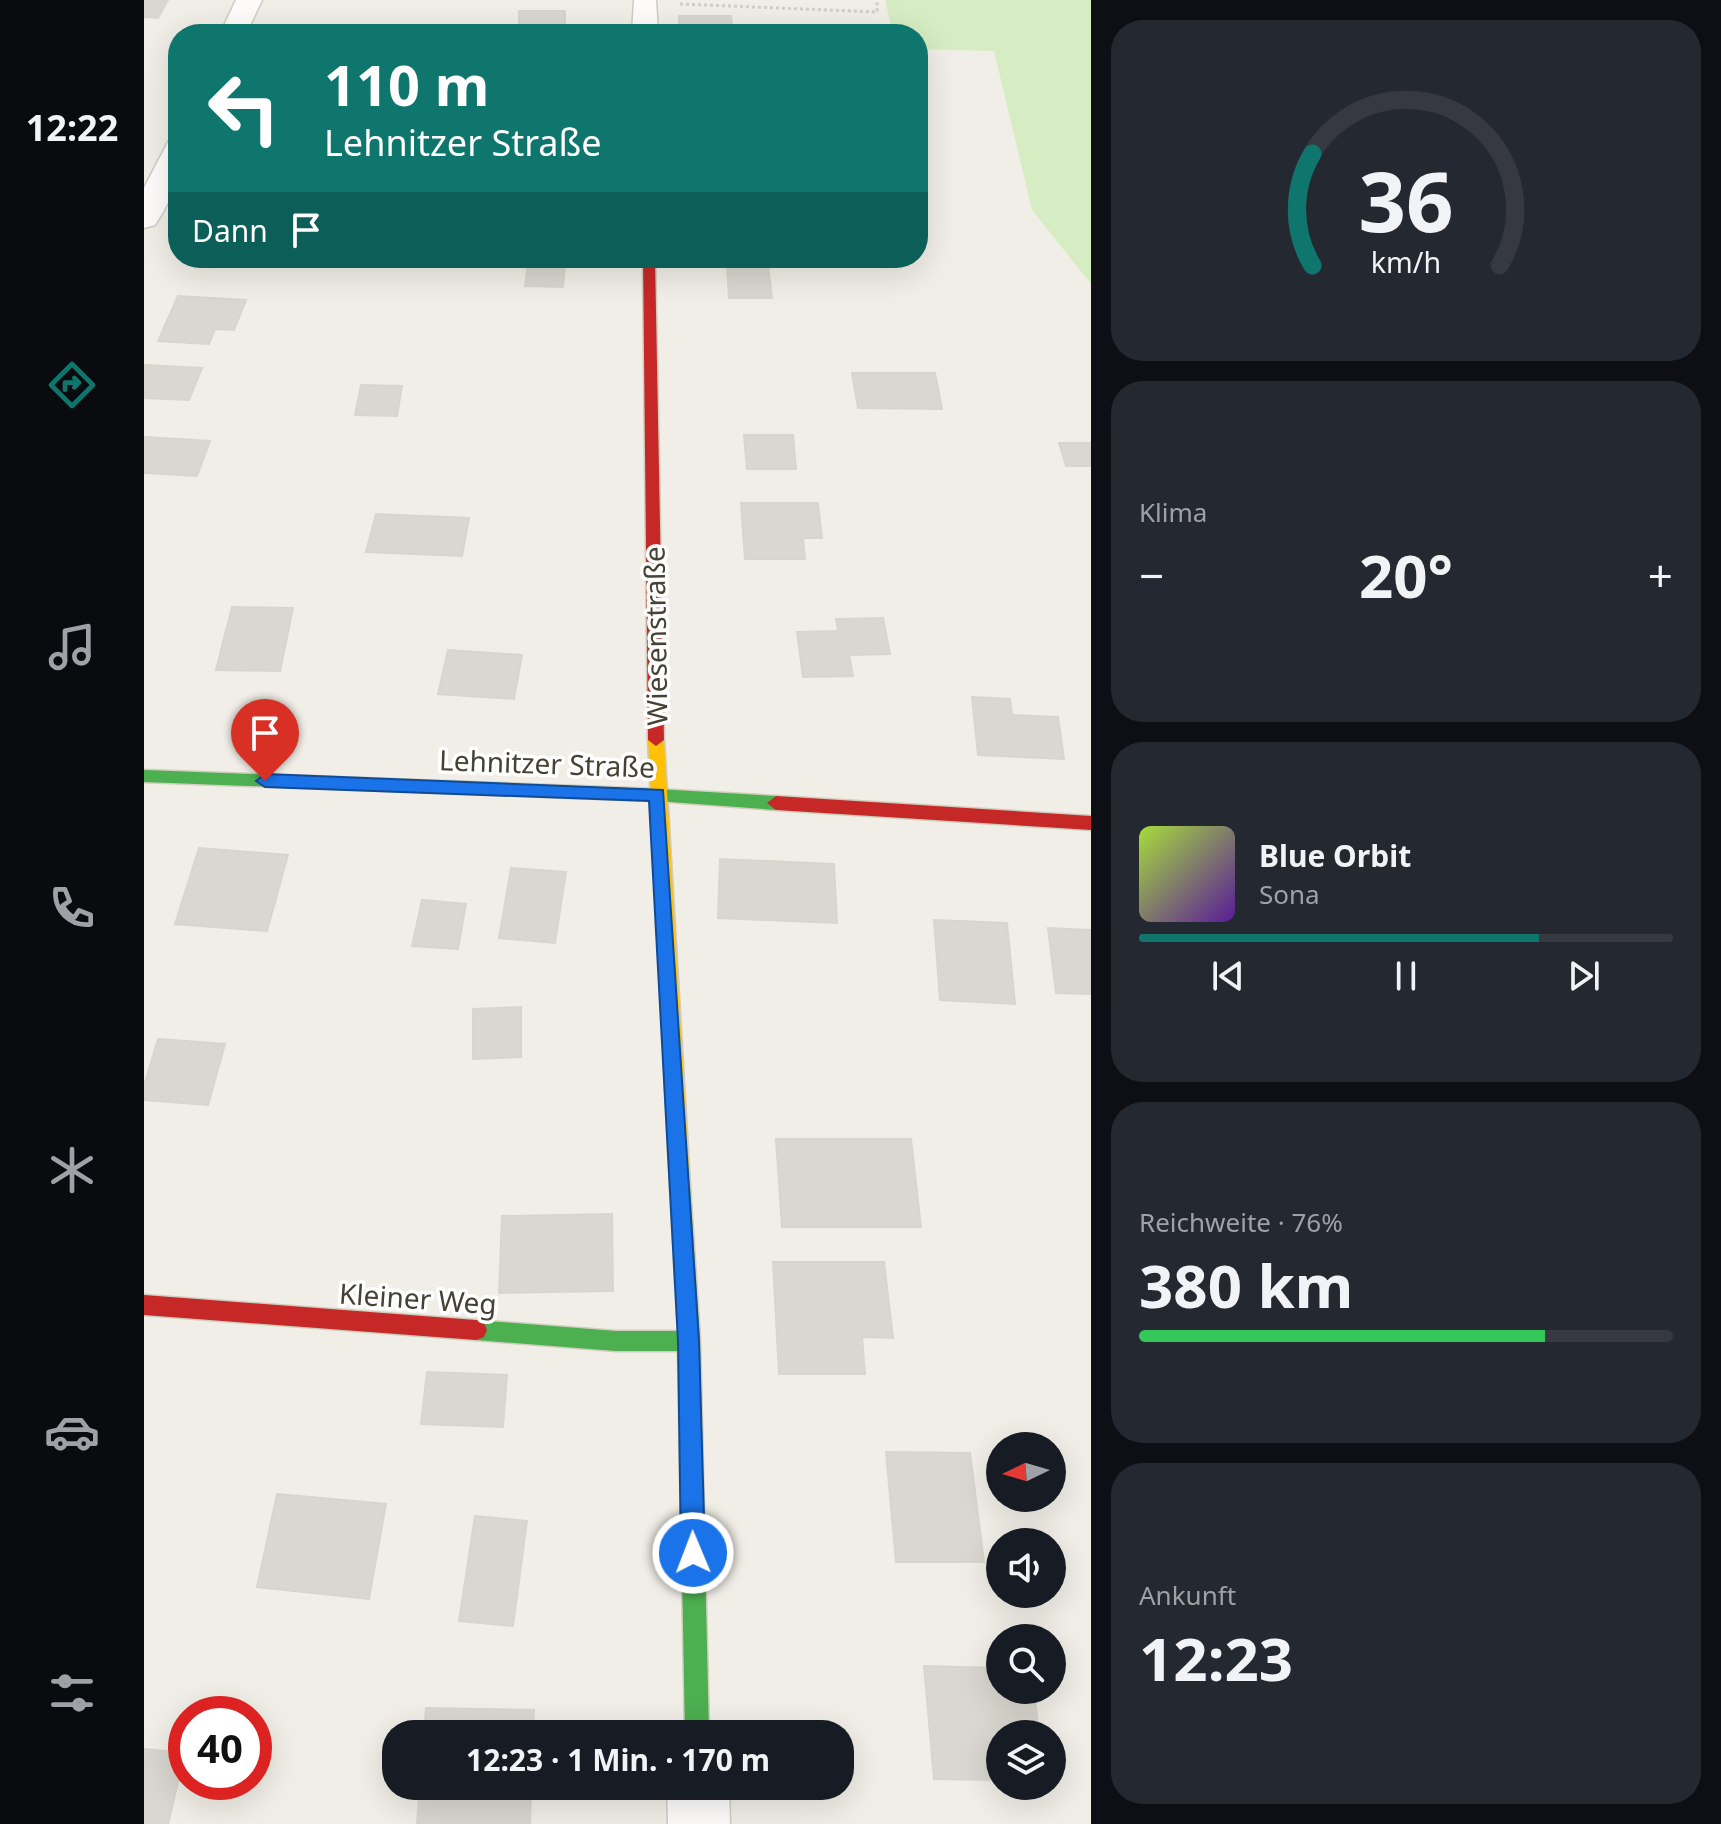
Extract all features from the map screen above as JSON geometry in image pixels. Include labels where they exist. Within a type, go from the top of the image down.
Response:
[{"type":"street","points":[[238,24],[249,0]]},
{"type":"street","points":[[645,3],[645,24]]},
{"type":"street","points":[[144,219],[168,169]]},
{"type":"street","name":"Wiesenstraße","points":[[649,268],[657,795],[689,1341],[697,1720]]},
{"type":"street","name":"Lehnitzer Straße","points":[[144,776],[657,795],[1091,823]]},
{"type":"street","name":"Kleiner Weg","points":[[144,1305],[616,1341],[689,1341]]},
{"type":"street","points":[[698,1800],[699,1824]]},
{"type":"path","points":[[645,3],[877,12],[877,0]]},
{"type":"green space","points":[[885,0],[1091,0],[1091,284],[1032,210],[994,51],[928,49],[928,24],[891,24]]},
{"type":"building","points":[[144,0],[168,0],[158,18],[144,17]]},
{"type":"building","points":[[519,11],[565,11],[565,24],[519,24]]},
{"type":"building","points":[[679,16],[731,16],[732,24],[679,24]]},
{"type":"building","points":[[527,268],[565,268],[563,287],[525,286]]},
{"type":"building","points":[[727,268],[768,268],[772,298],[729,298]]},
{"type":"building","points":[[178,296],[246,300],[234,330],[215,329],[209,344],[158,341]]},
{"type":"building","points":[[144,365],[202,368],[189,400],[144,398]]},
{"type":"building","points":[[852,373],[935,373],[942,409],[858,408]]},
{"type":"building","points":[[361,385],[402,386],[397,416],[355,415]]},
{"type":"building","points":[[744,435],[793,435],[796,469],[747,469]]},
{"type":"building","points":[[144,437],[210,441],[197,476],[144,473]]},
{"type":"building","points":[[1059,443],[1091,443],[1091,466],[1066,466]]},
{"type":"building","points":[[741,503],[818,503],[822,538],[803,538],[805,559],[745,559]]},
{"type":"building","points":[[376,514],[469,518],[462,556],[366,552]]},
{"type":"building","points":[[232,607],[293,608],[280,671],[216,670]]},
{"type":"building","points":[[883,618],[890,654],[849,655],[853,676],[803,677],[797,632],[838,631],[836,619]]},
{"type":"building","points":[[448,650],[522,655],[514,699],[438,694]]},
{"type":"building","points":[[972,697],[1010,699],[1012,715],[1058,717],[1064,759],[978,755]]},
{"type":"building","points":[[199,848],[288,855],[267,931],[175,924]]},
{"type":"building","points":[[720,859],[834,864],[837,923],[718,918]]},
{"type":"building","points":[[511,868],[566,872],[555,943],[499,938]]},
{"type":"building","points":[[422,900],[466,904],[458,949],[412,946]]},
{"type":"building","points":[[934,920],[1007,923],[1015,1004],[940,1000]]},
{"type":"building","points":[[1048,928],[1091,930],[1091,994],[1056,993]]},
{"type":"building","points":[[521,1007],[521,1057],[473,1059],[473,1009]]},
{"type":"building","points":[[158,1039],[225,1044],[208,1105],[144,1100],[144,1086]]},
{"type":"building","points":[[776,1139],[911,1139],[921,1227],[782,1227]]},
{"type":"building","points":[[612,1214],[613,1291],[499,1293],[502,1216]]},
{"type":"building","points":[[773,1262],[884,1262],[893,1338],[862,1337],[865,1374],[779,1374]]},
{"type":"building","points":[[427,1372],[507,1375],[503,1427],[421,1424]]},
{"type":"building","points":[[886,1452],[970,1453],[984,1562],[896,1562]]},
{"type":"building","points":[[277,1494],[386,1504],[369,1599],[257,1587]]},
{"type":"building","points":[[475,1516],[527,1521],[513,1626],[459,1621]]},
{"type":"building","points":[[924,1666],[986,1668],[986,1704],[1036,1704],[1037,1720],[986,1720],[986,1780],[934,1779]]},
{"type":"building","points":[[426,1708],[534,1710],[534,1720],[425,1720]]},
{"type":"building","points":[[144,1749],[168,1751],[168,1800],[174,1800],[168,1824],[144,1824]]},
{"type":"building","points":[[419,1800],[531,1800],[530,1824],[417,1824]]},
{"type":"traffic: fast","points":[[144,776],[657,795],[776,803]]},
{"type":"traffic: fast","points":[[680,1186],[689,1341],[697,1720]]},
{"type":"traffic: fast","points":[[476,1330],[616,1341],[689,1341]]},
{"type":"traffic: slow","points":[[656,740],[680,1186]]},
{"type":"traffic: jam","points":[[649,268],[656,740]]},
{"type":"traffic: jam","points":[[776,803],[1091,823]]},
{"type":"traffic: jam","points":[[144,1305],[476,1330]]},
{"type":"route","points":[[265,781],[657,795],[689,1341],[693,1553]]}]
